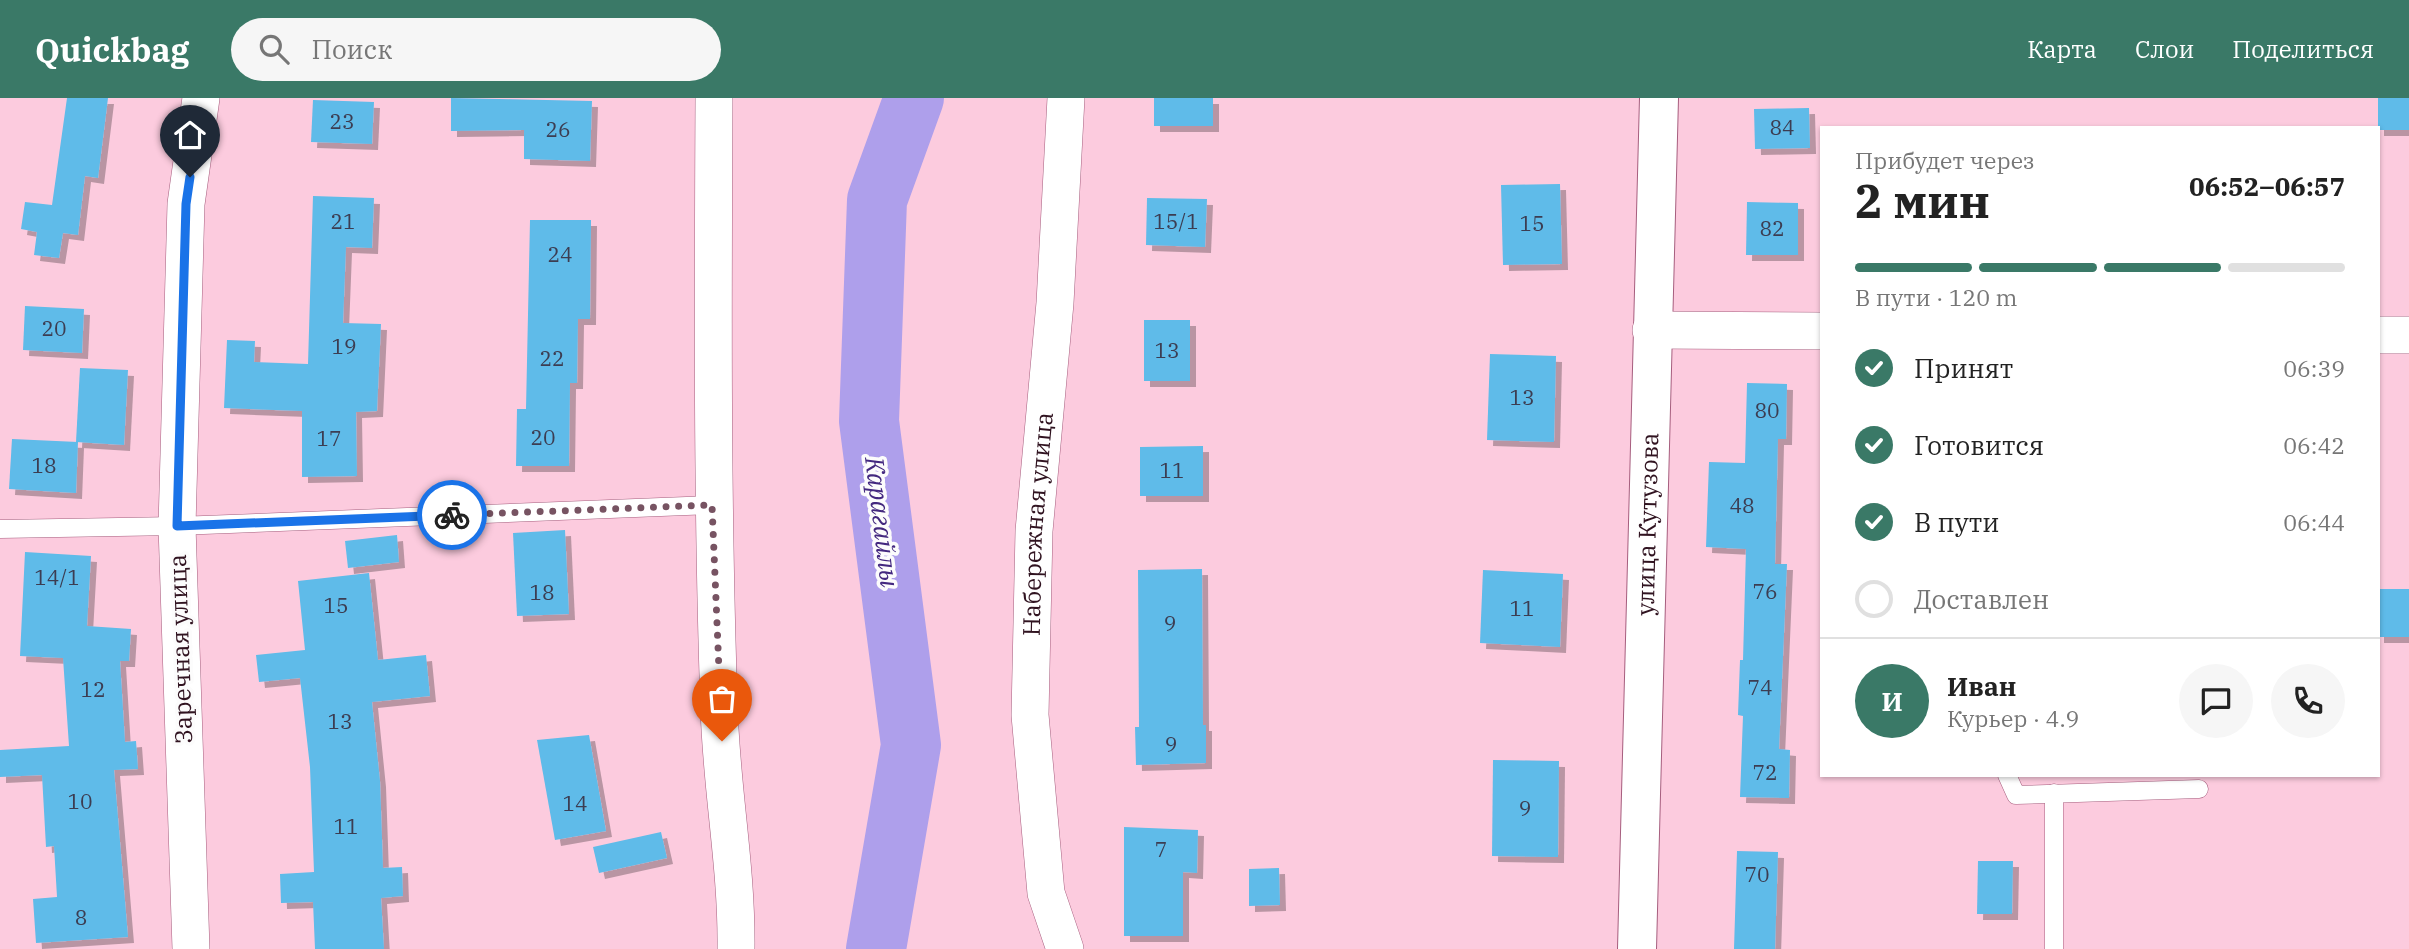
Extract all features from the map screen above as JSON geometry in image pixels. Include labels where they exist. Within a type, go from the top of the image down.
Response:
[{"type":"main road","name":"улица Кутузова","points":[[1637,949],[1659,98]]},
{"type":"street","name":"Заречная улица","points":[[191,949],[177,526],[186,204],[201,98]]},
{"type":"street","points":[[714,98],[712,505],[719,716],[736,888],[736,949]]},
{"type":"street","name":"Набережная улица","points":[[1065,949],[1046,893],[1030,715],[1034,531],[1055,303],[1066,98]]},
{"type":"street","points":[[1651,330],[1820,331]]},
{"type":"street","points":[[2380,335],[2409,335]]},
{"type":"lane","points":[[0,530],[177,526],[712,505]]},
{"type":"lane","points":[[2008,777],[2016,795],[2199,789]]},
{"type":"lane","points":[[2054,793],[2054,949]]},
{"type":"building","points":[[67,98],[108,98],[98,178],[85,176],[78,235],[63,233],[59,258],[34,255],[37,232],[21,229],[25,202],[52,205]]},
{"type":"building","points":[[451,98],[592,101],[590,161],[524,159],[524,130],[451,131]]},
{"type":"building","points":[[1154,98],[1213,98],[1213,126],[1154,126]]},
{"type":"building","points":[[2378,98],[2409,98],[2409,130],[2380,130]]},
{"type":"building","points":[[313,100],[374,102],[372,144],[311,142]]},
{"type":"building","points":[[1809,108],[1810,148],[1755,149],[1754,109]]},
{"type":"building","points":[[1560,184],[1562,264],[1503,265],[1501,185]]},
{"type":"building","points":[[313,196],[374,198],[372,248],[346,247],[343,323],[381,324],[377,411],[356,412],[357,476],[302,477],[302,411],[224,408],[227,340],[255,341],[254,362],[308,364]]},
{"type":"building","points":[[1147,198],[1207,199],[1205,247],[1146,245]]},
{"type":"building","points":[[1747,202],[1798,203],[1798,255],[1746,255]]},
{"type":"building","points":[[530,220],[591,220],[590,319],[578,319],[577,383],[570,383],[569,466],[516,466],[517,409],[526,409]]},
{"type":"building","points":[[25,306],[84,309],[82,353],[23,350]]},
{"type":"building","points":[[1144,320],[1190,320],[1190,381],[1144,381]]},
{"type":"building","points":[[1490,354],[1556,356],[1554,442],[1487,440]]},
{"type":"building","points":[[80,368],[128,370],[124,445],[76,442]]},
{"type":"building","points":[[1747,383],[1787,384],[1786,439],[1778,439],[1775,564],[1787,564],[1779,749],[1790,750],[1789,798],[1740,797],[1743,716],[1738,715],[1740,660],[1743,660],[1746,549],[1706,547],[1709,462],[1745,463]]},
{"type":"building","points":[[12,439],[78,442],[76,493],[9,489]]},
{"type":"building","points":[[1203,446],[1203,496],[1140,496],[1140,447]]},
{"type":"building","points":[[565,530],[569,614],[517,616],[513,533]]},
{"type":"building","points":[[397,535],[399,562],[348,568],[345,541]]},
{"type":"building","points":[[25,552],[91,556],[87,626],[131,629],[129,661],[120,661],[125,742],[136,741],[138,769],[114,770],[128,937],[36,943],[33,899],[57,897],[54,846],[46,847],[42,775],[0,777],[0,750],[69,746],[63,658],[20,656]]},
{"type":"building","points":[[1202,569],[1203,725],[1206,725],[1206,763],[1136,765],[1135,727],[1139,727],[1138,570]]},
{"type":"building","points":[[1483,570],[1563,574],[1560,647],[1480,643]]},
{"type":"building","points":[[369,573],[378,660],[426,655],[430,696],[372,702],[380,781],[383,868],[402,867],[403,896],[381,898],[384,949],[315,949],[313,902],[281,903],[280,874],[314,872],[310,767],[300,678],[259,682],[256,655],[305,650],[298,581]]},
{"type":"building","points":[[2380,589],[2409,589],[2409,637],[2380,637]]},
{"type":"building","points":[[589,735],[606,831],[555,840],[537,740]]},
{"type":"building","points":[[1493,760],[1559,761],[1558,857],[1492,856]]},
{"type":"building","points":[[1124,827],[1198,830],[1197,873],[1183,872],[1183,936],[1124,936]]},
{"type":"building","points":[[661,832],[667,858],[599,873],[593,847]]},
{"type":"building","points":[[1737,851],[1778,852],[1775,949],[1734,949]]},
{"type":"building","points":[[1978,861],[2013,861],[2012,914],[1977,914]]},
{"type":"building","points":[[1279,868],[1280,905],[1249,906],[1249,869]]},
{"type":"waterway","name":"Карагайлы","points":[[876,949],[911,745],[869,421],[877,200],[914,98]]},
{"type":"way so far","points":[[452,515],[712,505],[722,741]]},
{"type":"route","points":[[190,177],[186,204],[177,526],[452,515]]}]
